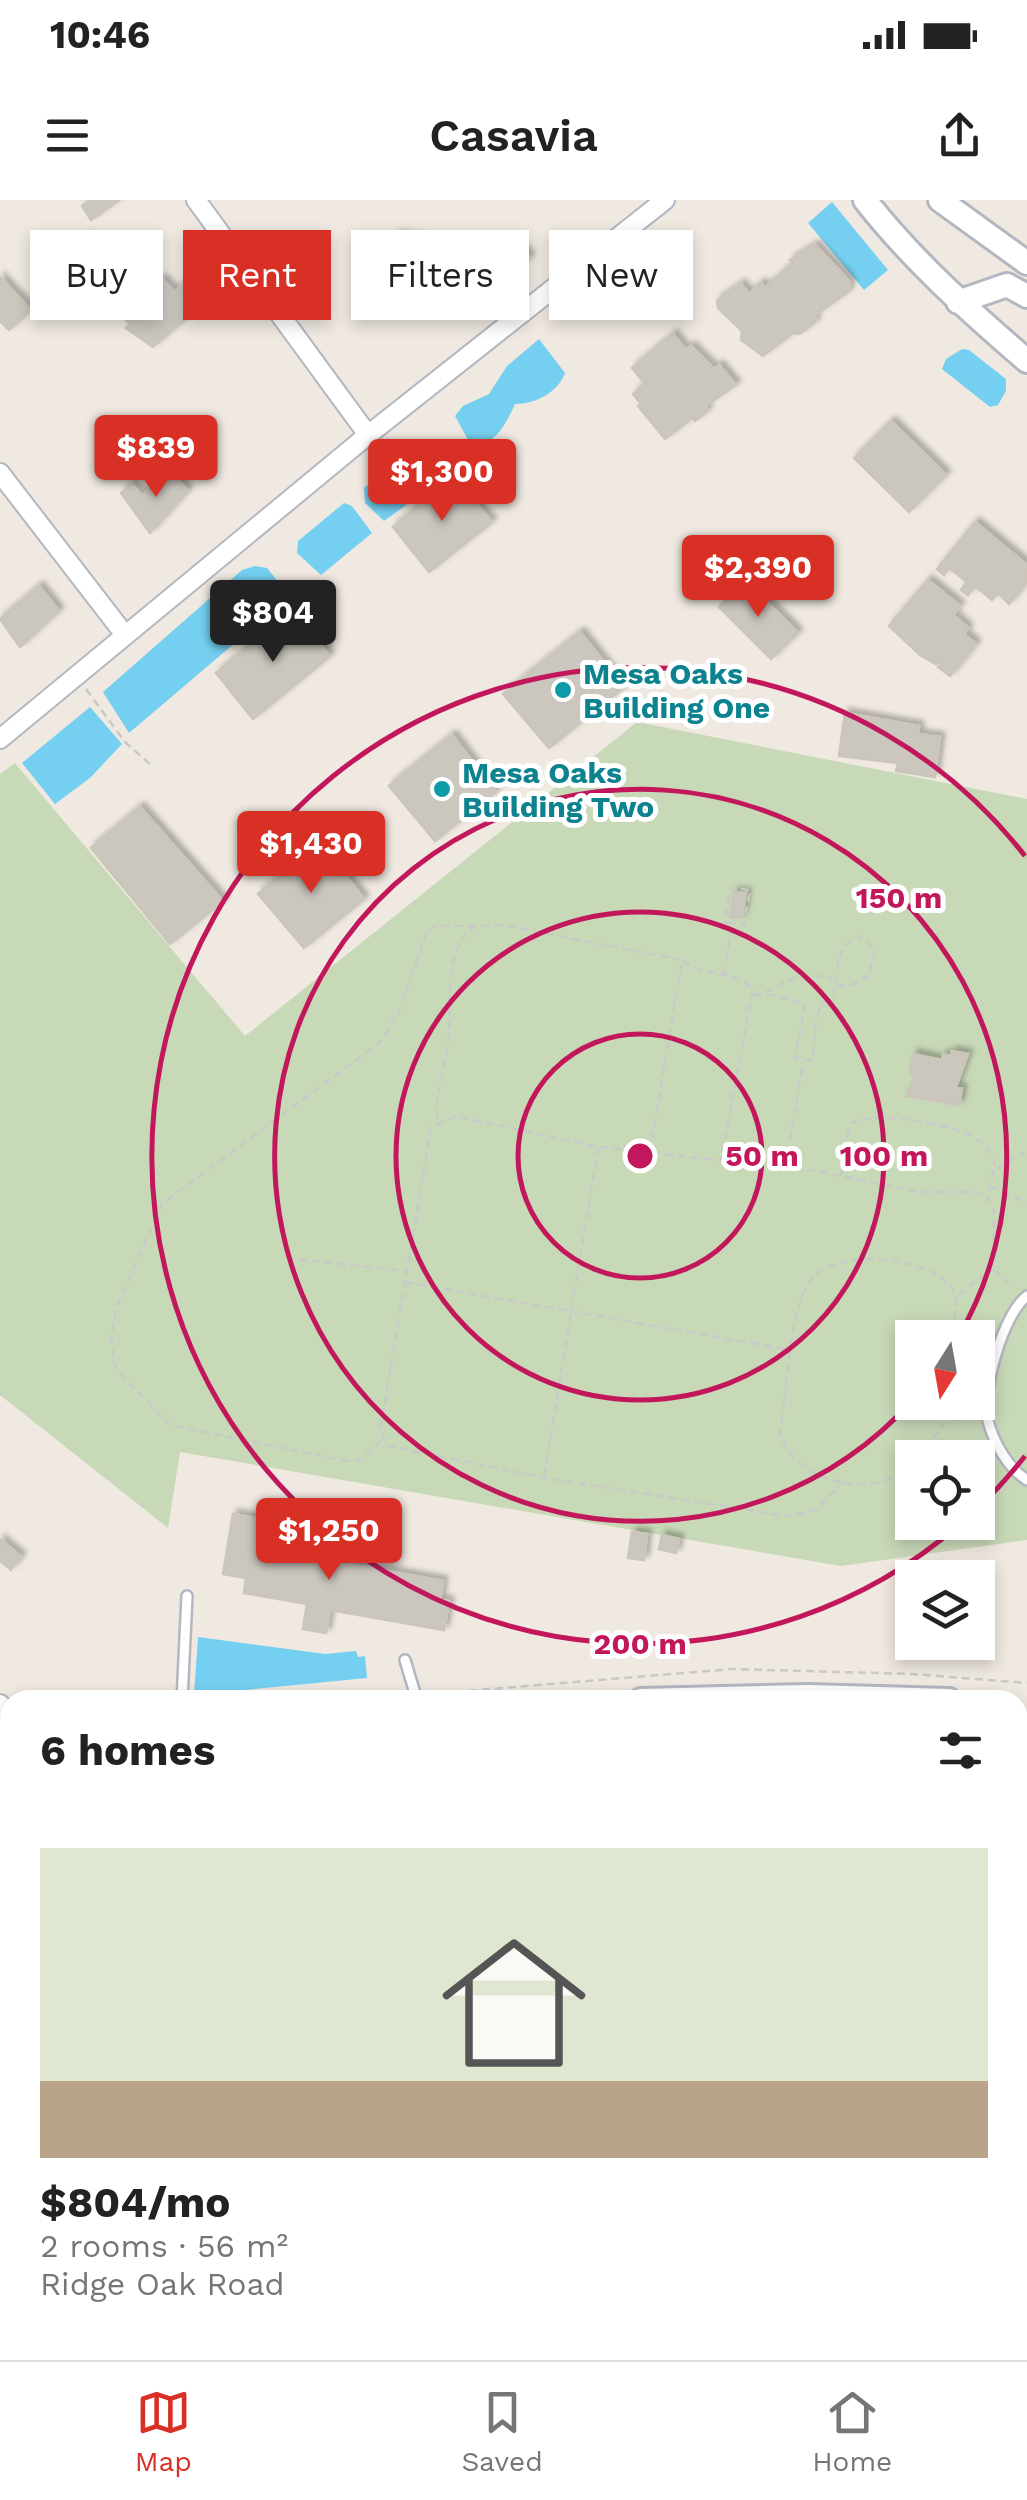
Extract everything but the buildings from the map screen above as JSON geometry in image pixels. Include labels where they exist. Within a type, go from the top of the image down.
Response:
[{"type":"main road","points":[[865,200],[899,244],[958,302],[1027,360]]},
{"type":"main road","points":[[940,200],[1027,264]]},
{"type":"main road","points":[[958,302],[1007,286],[1027,296]]},
{"type":"street","points":[[196,200],[368,436]]},
{"type":"street","points":[[0,739],[368,436],[665,200]]},
{"type":"street","points":[[0,472],[125,634]]},
{"type":"lane","points":[[1024,1298],[1004,1327],[987,1407],[988,1422],[1005,1458],[1027,1480]]},
{"type":"lane","points":[[182,1690],[187,1596]]},
{"type":"lane","points":[[404,1660],[414,1690]]},
{"type":"path","points":[[84,688],[125,742],[152,766]]},
{"type":"path","points":[[730,888],[750,890],[744,924],[732,923],[725,922],[730,888]]},
{"type":"path","points":[[724,976],[732,923]]},
{"type":"path","points":[[382,1440],[369,1454],[346,1461],[182,1430],[158,1415],[128,1384],[114,1363],[111,1337],[117,1306],[162,1204],[379,1042],[398,1014],[427,931],[436,926],[502,925],[682,960],[694,969],[747,982],[753,996],[721,1160]]},
{"type":"path","points":[[476,926],[468,931],[456,954],[449,1037],[436,1101],[438,1121],[427,1139],[380,1431],[382,1440],[388,1446],[544,1478],[796,1516],[816,1510],[844,1481]]},
{"type":"path","points":[[753,996],[789,978],[819,976],[833,982],[843,986],[869,975],[876,957],[870,942],[858,936],[842,950],[833,982],[832,993],[821,1004],[812,1060],[795,1058],[805,1004],[763,994]]},
{"type":"path","points":[[650,1153],[682,960]]},
{"type":"path","points":[[786,1168],[803,1059]]},
{"type":"path","points":[[438,1121],[456,1116],[598,1147],[786,1168],[896,1189],[976,1192],[988,1198]]},
{"type":"path","points":[[840,1176],[844,1132],[858,1118],[888,1118],[965,1133],[990,1152],[995,1170],[988,1198],[995,1223],[993,1269],[956,1299]]},
{"type":"path","points":[[544,1478],[598,1147]]},
{"type":"path","points":[[995,1170],[1027,1151]]},
{"type":"path","points":[[989,1187],[1027,1203]]},
{"type":"path","points":[[286,1258],[407,1271]]},
{"type":"path","points":[[895,1478],[844,1481],[807,1469],[783,1448],[780,1431],[806,1286],[815,1275],[842,1262],[858,1258],[894,1261],[938,1278],[954,1290],[952,1320]]},
{"type":"path","points":[[993,1269],[1008,1278],[1024,1298]]},
{"type":"path","points":[[405,1282],[793,1350]]},
{"type":"path","points":[[932,1440],[951,1420]]},
{"type":"green space","points":[[637,722],[1027,799],[1027,1540],[841,1566],[180,1452],[168,1528],[0,1395],[0,774],[15,763],[245,1036]]},
{"type":"water","points":[[832,202],[888,270],[864,290],[808,223]]},
{"type":"water","points":[[539,339],[565,373],[562,380],[545,396],[515,404],[494,437],[472,447],[455,416],[463,406],[489,394],[507,366]]},
{"type":"water","points":[[962,349],[969,350],[1006,379],[1006,391],[998,405],[990,407],[942,369],[946,359]]},
{"type":"water","points":[[419,444],[428,446],[444,471],[442,479],[384,521],[365,503],[364,488]]},
{"type":"water","points":[[344,503],[352,506],[372,533],[321,575],[297,553],[298,541]]},
{"type":"water","points":[[267,568],[290,596],[129,733],[103,692],[242,570]]},
{"type":"water","points":[[90,707],[122,744],[90,778],[55,804],[22,763]]},
{"type":"water","points":[[198,1637],[325,1654],[356,1651],[358,1657],[365,1656],[367,1678],[245,1690],[194,1690]]},
{"type":"place","name":"Mesa Oaks Building One","points":[[563,690]]},
{"type":"place","name":"Mesa Oaks Building Two","points":[[442,789]]}]
